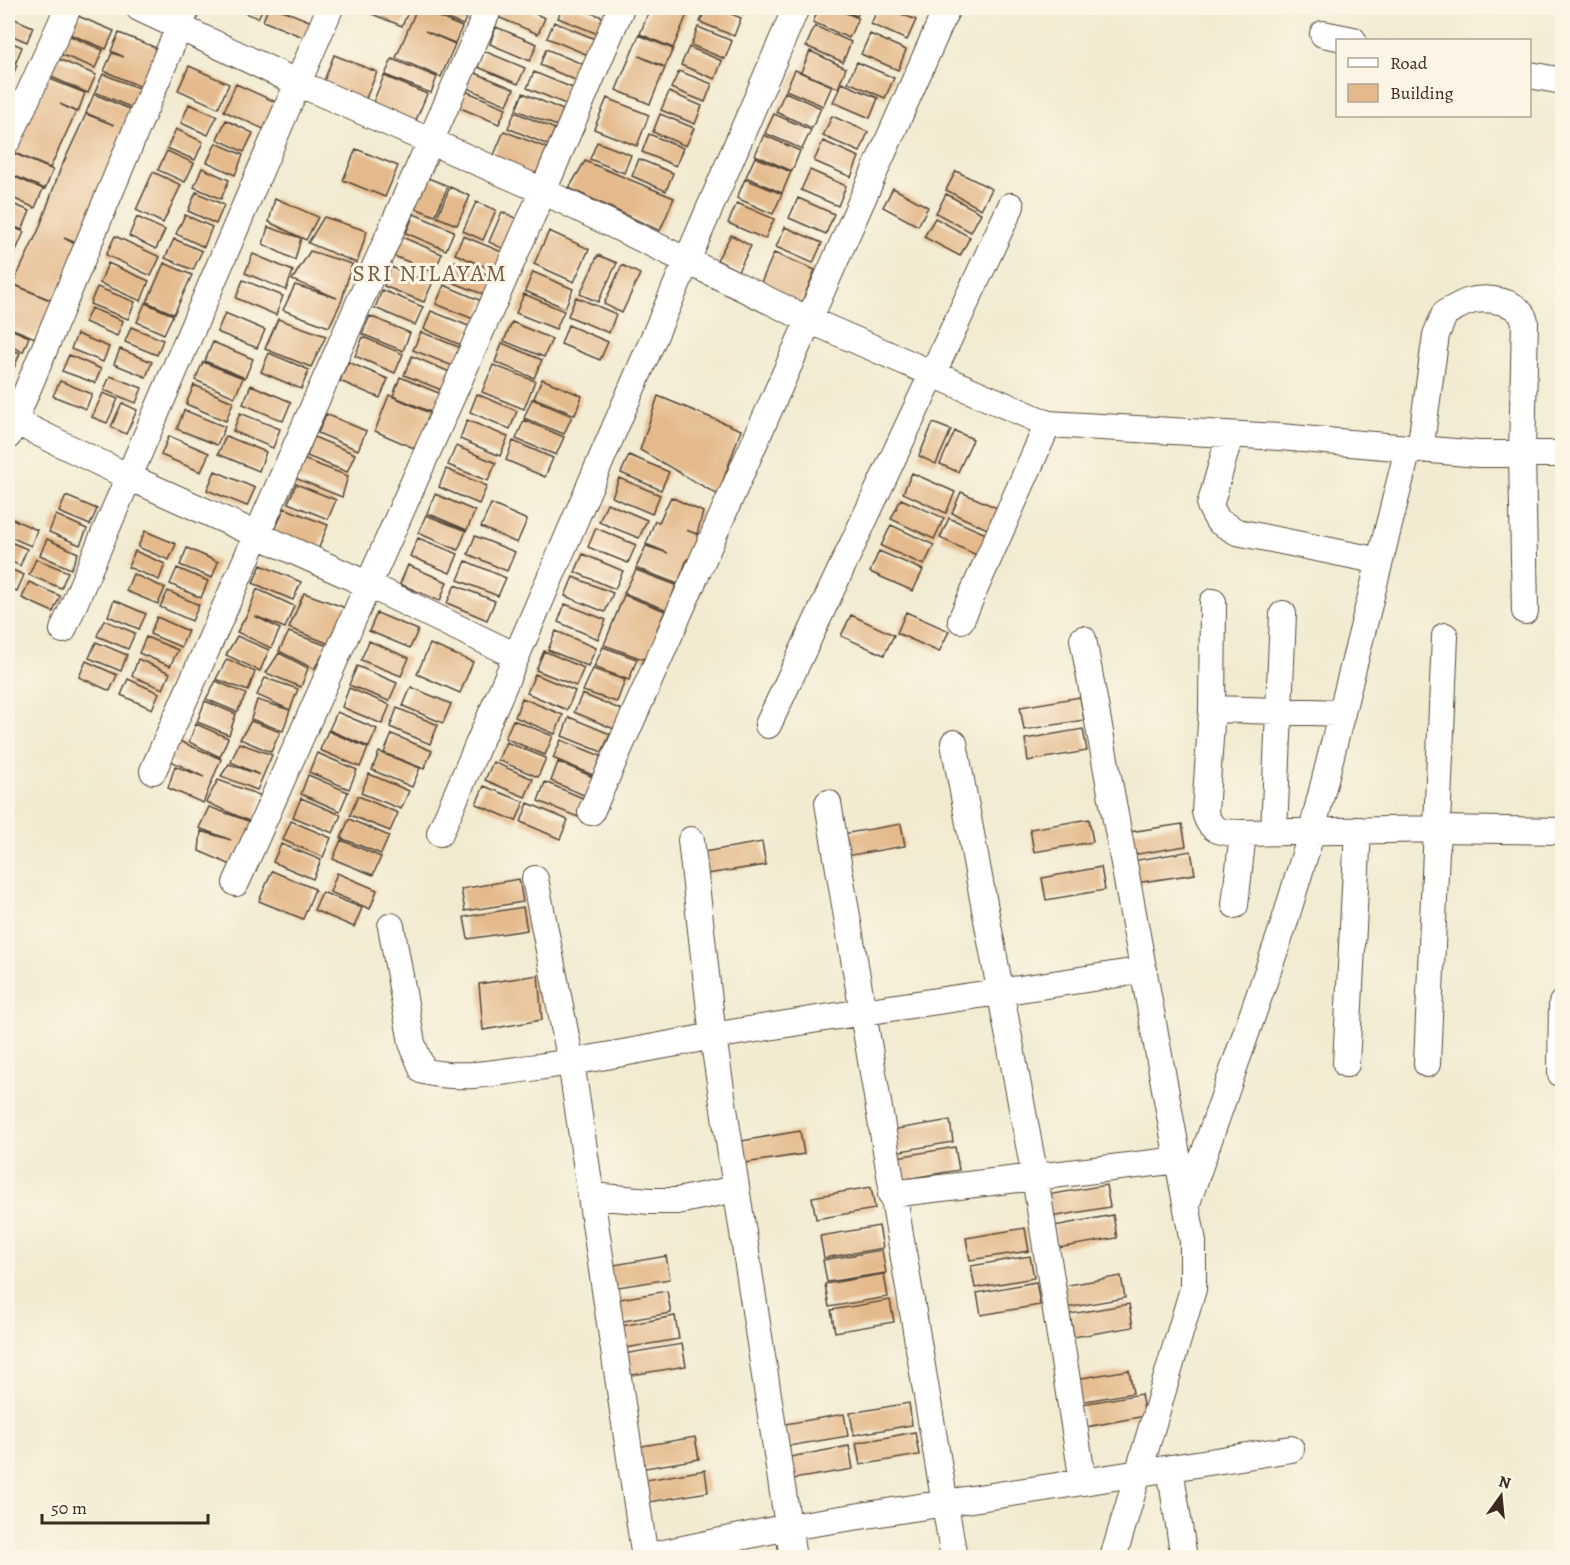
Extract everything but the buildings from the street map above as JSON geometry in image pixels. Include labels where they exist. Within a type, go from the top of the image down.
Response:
[{"type":"street","points":[[8,140],[68,8]]},
{"type":"street","points":[[140,8],[183,16],[298,83],[543,191],[809,320],[1048,424],[1230,435],[1414,450],[1563,454]]},
{"type":"street","points":[[63,630],[330,8]]},
{"type":"street","points":[[153,771],[489,8]]},
{"type":"street","points":[[236,883],[543,191],[621,8]]},
{"type":"street","points":[[440,833],[796,8]]},
{"type":"street","points":[[591,812],[947,8]]},
{"type":"street","points":[[183,16],[10,425],[369,585],[516,656]]},
{"type":"street","points":[[1323,34],[1348,39]]},
{"type":"street","points":[[1531,75],[1563,81]]},
{"type":"street","points":[[768,725],[1011,206]]},
{"type":"street","points":[[1187,1204],[1282,927],[1312,831],[1380,561],[1414,450],[1436,335],[1445,313],[1468,302],[1489,300],[1515,305],[1523,313],[1525,321],[1522,454],[1525,611]]},
{"type":"street","points":[[961,621],[1048,424]]},
{"type":"street","points":[[1230,435],[1210,506],[1218,520],[1237,532],[1380,561]]},
{"type":"street","points":[[1213,603],[1212,709],[1204,812],[1207,823],[1222,832],[1243,833],[1438,829],[1563,831]]},
{"type":"street","points":[[1274,832],[1283,614]]},
{"type":"street","points":[[1427,1064],[1445,636]]},
{"type":"street","points":[[1083,639],[1193,1242],[1193,1289],[1113,1557]]},
{"type":"street","points":[[1212,709],[1342,713]]},
{"type":"street","points":[[954,743],[1035,1177],[1083,1482]]},
{"type":"street","points":[[828,803],[891,1194],[954,1557]]},
{"type":"street","points":[[1346,1064],[1358,830]]},
{"type":"street","points":[[1235,905],[1243,833]]},
{"type":"street","points":[[691,840],[713,1036],[793,1557]]},
{"type":"street","points":[[535,879],[570,1062],[645,1557],[788,1527],[1291,1449]]},
{"type":"street","points":[[391,926],[412,1043],[423,1071],[444,1076],[467,1076],[570,1062],[862,1011],[1000,993],[1144,970]]},
{"type":"street","points":[[1561,1074],[1563,1003]]},
{"type":"street","points":[[891,1194],[1179,1160]]},
{"type":"street","points":[[591,1196],[677,1201],[736,1189]]},
{"type":"street","points":[[1170,1468],[1184,1557]]},
{"type":"district","name":"SRI NILAYAM","points":[[430,273]]}]
